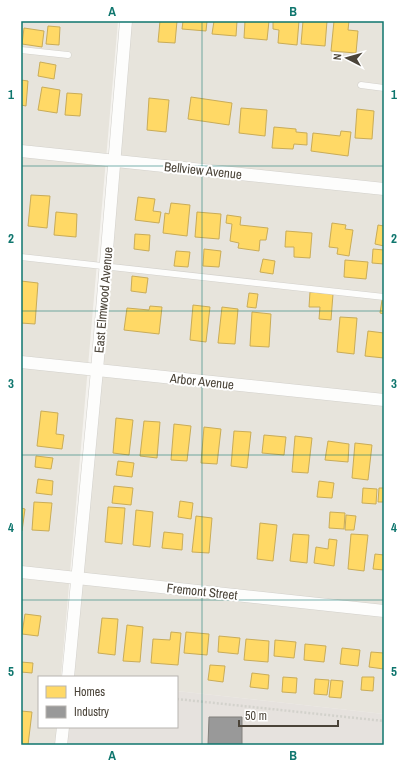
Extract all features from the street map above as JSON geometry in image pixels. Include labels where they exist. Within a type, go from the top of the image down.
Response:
[{"type":"street","name":"East Elmwood Avenue","points":[[68,676],[97,370],[126,21]]},
{"type":"street","name":"Bellview Avenue","points":[[21,151],[384,189]]},
{"type":"street","name":"Arbor Avenue","points":[[21,362],[384,400]]},
{"type":"street","name":"Fremont Street","points":[[21,572],[384,611]]},
{"type":"street","points":[[61,745],[63,728]]},
{"type":"lane","points":[[21,50],[68,55]]},
{"type":"lane","points":[[361,85],[384,88]]},
{"type":"lane","points":[[21,256],[384,297]]},
{"type":"path","points":[[178,700],[384,721]]},
{"type":"shaded area","points":[[21,21],[118,21],[61,676],[38,676],[38,728],[57,728],[55,745],[21,745]]},
{"type":"shaded area","points":[[129,21],[384,21],[384,714],[178,691],[178,676],[72,676]]},
{"type":"shaded area","points":[[178,691],[384,714],[384,745],[64,745],[66,728],[178,728]]},
{"type":"building: Homes","points":[[160,21],[177,21],[175,43],[158,42]]},
{"type":"building: Homes","points":[[183,21],[207,21],[206,31],[182,29]]},
{"type":"building: Homes","points":[[214,21],[237,21],[236,36],[212,34]]},
{"type":"building: Homes","points":[[245,21],[269,21],[267,40],[244,38]]},
{"type":"building: Homes","points":[[273,21],[299,21],[297,45],[278,43],[279,30],[273,29]]},
{"type":"building: Homes","points":[[303,21],[327,21],[325,46],[301,44]]},
{"type":"building: Homes","points":[[334,21],[349,21],[348,30],[358,31],[356,53],[331,51]]},
{"type":"building: Homes","points":[[48,26],[60,27],[59,45],[46,44]]},
{"type":"building: Homes","points":[[24,28],[44,31],[42,47],[22,44]]},
{"type":"building: Homes","points":[[40,62],[56,65],[54,79],[38,76]]},
{"type":"building: Homes","points":[[21,80],[28,81],[26,106],[21,105]]},
{"type":"building: Homes","points":[[42,87],[60,90],[57,113],[38,110]]},
{"type":"building: Homes","points":[[67,93],[82,94],[80,116],[65,115]]},
{"type":"building: Homes","points":[[191,97],[232,103],[229,125],[188,119]]},
{"type":"building: Homes","points":[[149,98],[169,100],[166,132],[147,130]]},
{"type":"building: Homes","points":[[241,108],[267,110],[265,136],[239,133]]},
{"type":"building: Homes","points":[[357,109],[374,111],[372,139],[355,138]]},
{"type":"building: Homes","points":[[274,127],[296,129],[296,132],[307,133],[307,145],[294,144],[293,149],[272,148]]},
{"type":"building: Homes","points":[[341,131],[351,132],[348,156],[311,151],[313,133],[340,136]]},
{"type":"building: Homes","points":[[31,195],[50,196],[47,228],[28,226]]},
{"type":"building: Homes","points":[[138,197],[155,199],[153,211],[161,212],[159,223],[135,220]]},
{"type":"building: Homes","points":[[171,203],[190,205],[187,236],[163,233],[165,213],[169,214]]},
{"type":"building: Homes","points":[[56,212],[77,214],[76,237],[54,235]]},
{"type":"building: Homes","points":[[197,212],[221,214],[219,239],[195,237]]},
{"type":"building: Homes","points":[[227,215],[241,217],[240,225],[268,228],[266,240],[260,240],[259,251],[238,248],[239,243],[230,241],[232,224],[226,223]]},
{"type":"building: Homes","points":[[332,223],[346,225],[345,229],[353,230],[349,256],[337,254],[338,248],[329,247]]},
{"type":"building: Homes","points":[[378,225],[384,226],[384,246],[375,244]]},
{"type":"building: Homes","points":[[286,231],[312,233],[310,258],[294,257],[294,247],[285,247]]},
{"type":"building: Homes","points":[[135,234],[150,235],[149,251],[134,249]]},
{"type":"building: Homes","points":[[204,249],[221,251],[219,267],[203,266]]},
{"type":"building: Homes","points":[[373,249],[384,250],[384,264],[372,263]]},
{"type":"building: Homes","points":[[176,251],[190,252],[188,267],[174,266]]},
{"type":"building: Homes","points":[[263,259],[275,261],[273,274],[260,272]]},
{"type":"building: Homes","points":[[345,260],[368,262],[366,279],[344,277]]},
{"type":"building: Homes","points":[[132,276],[148,278],[146,293],[131,291]]},
{"type":"building: Homes","points":[[21,281],[38,283],[35,324],[21,323]]},
{"type":"building: Homes","points":[[310,292],[333,294],[331,320],[319,319],[320,307],[309,307]]},
{"type":"building: Homes","points":[[249,293],[258,294],[256,308],[247,307]]},
{"type":"building: Homes","points":[[382,300],[384,300],[384,314],[380,313]]},
{"type":"building: Homes","points":[[193,305],[210,307],[206,342],[190,340]]},
{"type":"building: Homes","points":[[150,306],[162,307],[159,334],[124,330],[127,308],[149,310]]},
{"type":"building: Homes","points":[[222,307],[238,309],[235,344],[218,343]]},
{"type":"building: Homes","points":[[252,312],[271,314],[269,347],[250,346]]},
{"type":"building: Homes","points":[[340,317],[357,318],[354,354],[337,352]]},
{"type":"building: Homes","points":[[368,331],[384,333],[384,358],[365,356]]},
{"type":"building: Homes","points":[[41,411],[58,413],[56,434],[64,435],[62,449],[37,446]]},
{"type":"building: Homes","points":[[116,418],[133,420],[129,455],[113,453]]},
{"type":"building: Homes","points":[[144,421],[160,422],[157,458],[140,456]]},
{"type":"building: Homes","points":[[174,424],[191,426],[187,461],[171,460]]},
{"type":"building: Homes","points":[[204,427],[221,429],[217,464],[201,463]]},
{"type":"building: Homes","points":[[234,431],[251,432],[247,468],[231,466]]},
{"type":"building: Homes","points":[[264,435],[286,437],[284,455],[262,453]]},
{"type":"building: Homes","points":[[295,436],[312,438],[308,473],[292,472]]},
{"type":"building: Homes","points":[[328,441],[349,444],[348,462],[325,460]]},
{"type":"building: Homes","points":[[355,443],[372,445],[368,480],[352,478]]},
{"type":"building: Homes","points":[[36,456],[53,458],[51,469],[35,467]]},
{"type":"building: Homes","points":[[118,461],[134,463],[132,477],[116,475]]},
{"type":"building: Homes","points":[[38,479],[53,481],[52,495],[36,493]]},
{"type":"building: Homes","points":[[319,481],[334,483],[332,498],[317,497]]},
{"type":"building: Homes","points":[[114,486],[133,488],[131,505],[112,503]]},
{"type":"building: Homes","points":[[363,488],[377,489],[376,504],[362,503]]},
{"type":"building: Homes","points":[[379,488],[384,488],[384,502],[378,502]]},
{"type":"building: Homes","points":[[180,501],[193,503],[191,519],[178,517]]},
{"type":"building: Homes","points":[[34,502],[52,503],[49,531],[32,530]]},
{"type":"building: Homes","points":[[108,507],[125,508],[122,544],[105,542]]},
{"type":"building: Homes","points":[[21,508],[25,509],[22,531],[21,531]]},
{"type":"building: Homes","points":[[136,510],[153,512],[150,547],[133,545]]},
{"type":"building: Homes","points":[[330,512],[345,513],[344,529],[329,528]]},
{"type":"building: Homes","points":[[346,515],[356,516],[354,530],[345,530]]},
{"type":"building: Homes","points":[[196,516],[212,518],[209,553],[192,552]]},
{"type":"building: Homes","points":[[260,523],[277,525],[273,561],[257,559]]},
{"type":"building: Homes","points":[[164,532],[183,534],[182,550],[162,548]]},
{"type":"building: Homes","points":[[293,534],[309,535],[307,563],[290,561]]},
{"type":"building: Homes","points":[[351,534],[368,535],[364,571],[348,569]]},
{"type":"building: Homes","points":[[329,539],[337,540],[334,566],[314,563],[316,547],[328,549]]},
{"type":"building: Homes","points":[[375,554],[384,555],[384,570],[373,569]]},
{"type":"building: Homes","points":[[25,614],[41,616],[38,636],[22,634]]},
{"type":"building: Homes","points":[[102,618],[118,619],[115,655],[98,653]]},
{"type":"building: Homes","points":[[127,625],[143,627],[140,662],[123,661]]},
{"type":"building: Homes","points":[[171,632],[181,633],[178,665],[151,663],[153,639],[170,640]]},
{"type":"building: Homes","points":[[186,632],[209,634],[207,655],[184,653]]},
{"type":"building: Homes","points":[[219,636],[240,638],[238,654],[218,652]]},
{"type":"building: Homes","points":[[246,639],[269,641],[268,662],[244,660]]},
{"type":"building: Homes","points":[[275,640],[296,642],[294,658],[274,656]]},
{"type":"building: Homes","points":[[305,644],[326,646],[324,662],[304,660]]},
{"type":"building: Homes","points":[[342,648],[360,650],[358,666],[340,664]]},
{"type":"building: Homes","points":[[371,652],[384,653],[384,669],[369,667]]},
{"type":"building: Homes","points":[[21,662],[33,663],[32,673],[21,672]]},
{"type":"building: Homes","points":[[210,665],[225,666],[223,682],[208,680]]},
{"type":"building: Homes","points":[[252,673],[269,675],[268,689],[250,687]]},
{"type":"building: Homes","points":[[283,677],[297,678],[296,693],[282,692]]},
{"type":"building: Homes","points":[[362,677],[374,677],[373,691],[361,690]]},
{"type":"building: Homes","points":[[315,679],[329,680],[327,695],[314,694]]},
{"type":"building: Homes","points":[[331,680],[343,681],[341,698],[329,697]]},
{"type":"building: Homes","points":[[21,711],[32,712],[28,745],[21,745]]},
{"type":"building: Industry","points":[[209,717],[242,717],[242,745],[208,745]]}]
